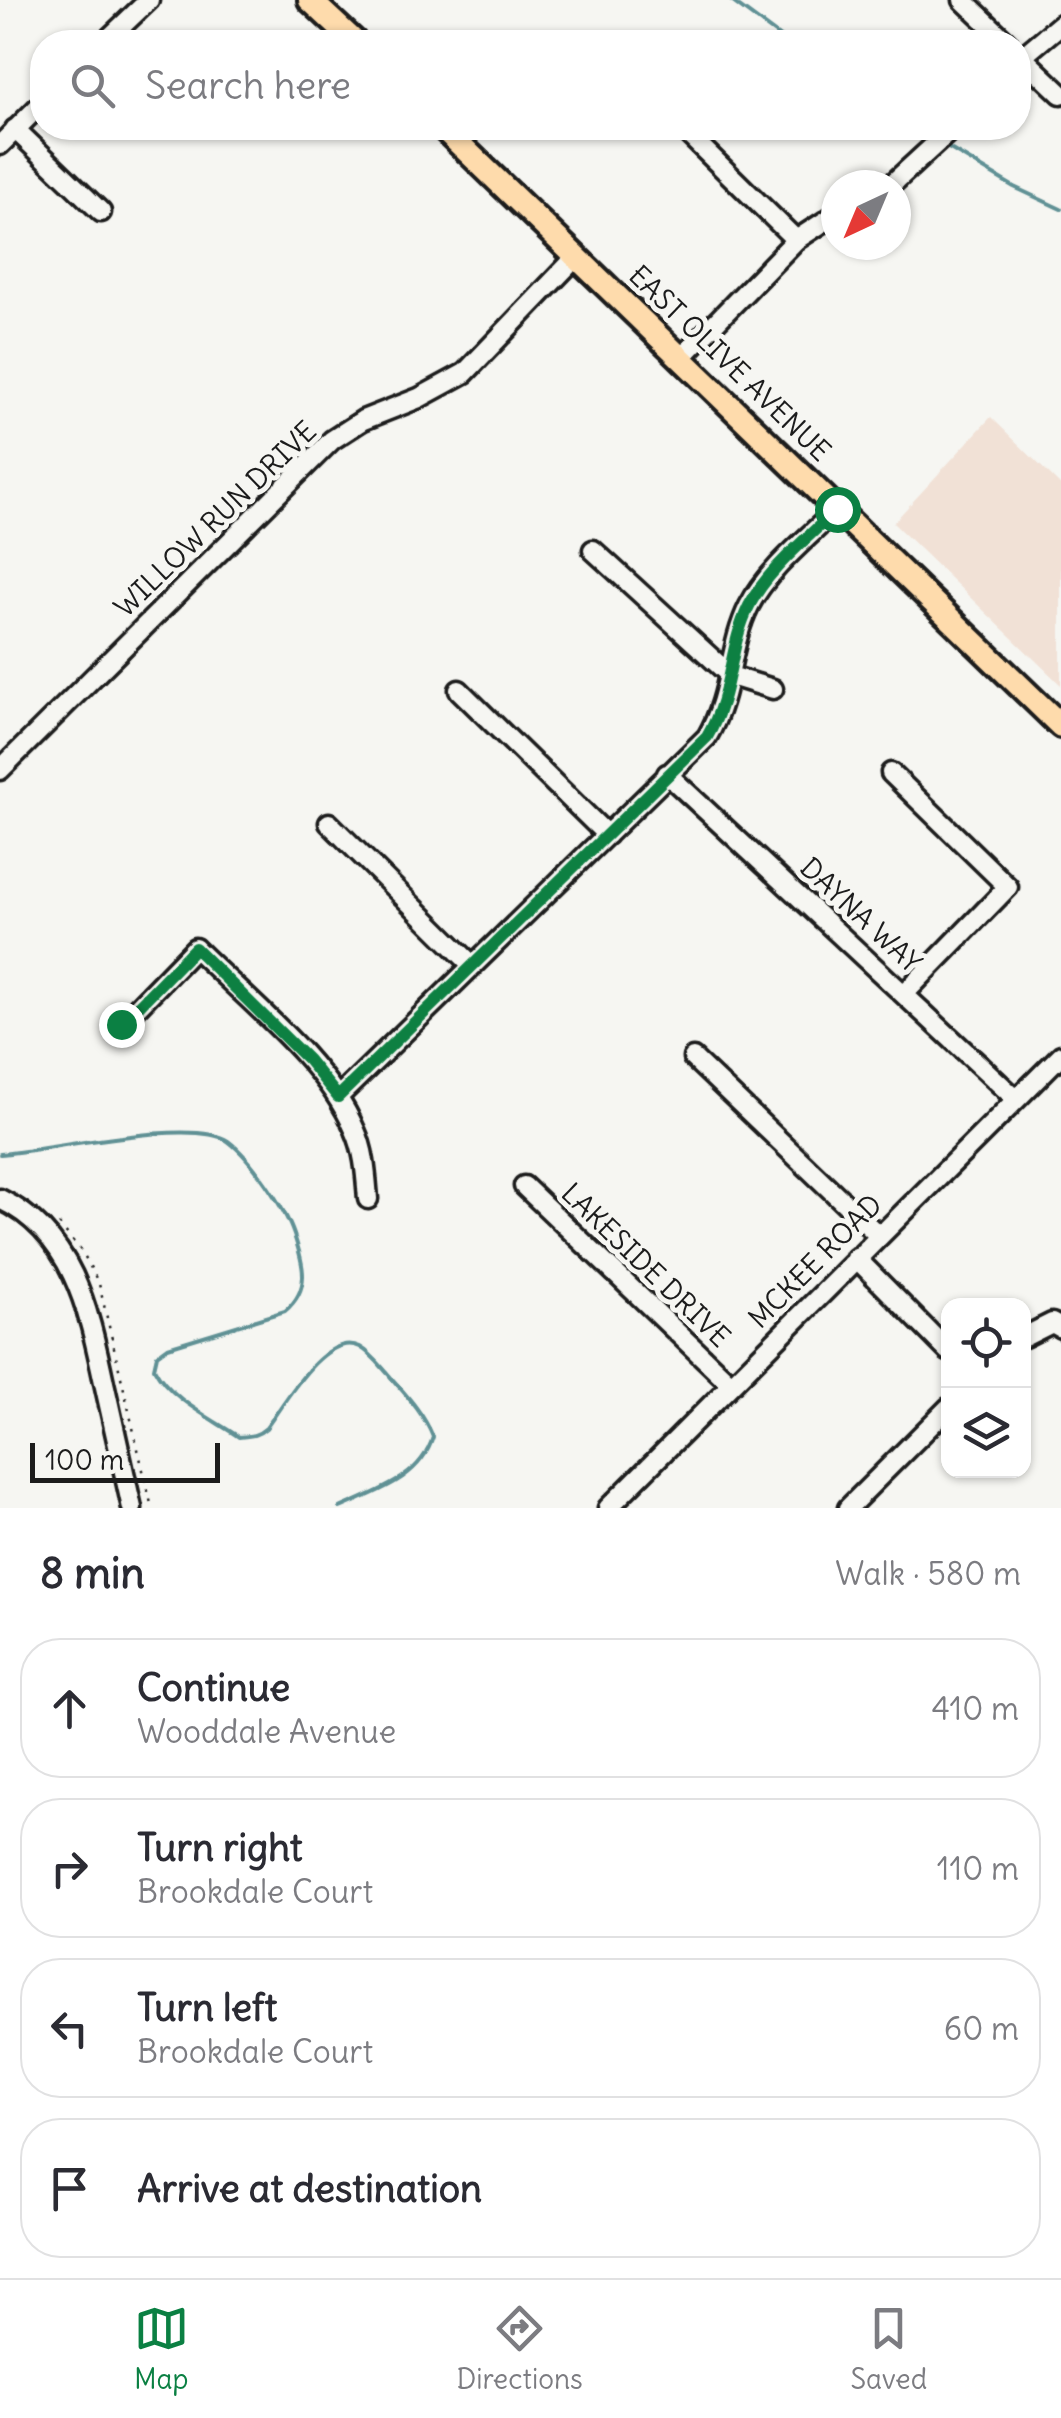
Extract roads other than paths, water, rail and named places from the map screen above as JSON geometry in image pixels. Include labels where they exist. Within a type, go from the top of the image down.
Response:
[{"type":"main road","points":[[310,0],[341,30]]},
{"type":"main road","name":"EAST OLIVE AVENUE","points":[[456,140],[1061,726]]},
{"type":"street","points":[[118,30],[149,0]]},
{"type":"street","points":[[964,0],[995,30]]},
{"type":"street","points":[[1031,47],[1061,24]]},
{"type":"street","points":[[1031,66],[1061,94]]},
{"type":"street","points":[[0,145],[30,115]]},
{"type":"street","points":[[16,130],[101,212]]},
{"type":"street","points":[[694,140],[796,240]]},
{"type":"street","points":[[908,170],[940,140]]},
{"type":"street","points":[[681,358],[796,240],[821,224]]},
{"type":"street","name":"WILLOW RUN DRIVE","points":[[0,770],[332,440],[363,420],[419,398],[464,373],[577,256]]},
{"type":"street","points":[[338,1097],[707,737],[720,714],[750,603],[779,567],[837,509]]},
{"type":"street","points":[[593,550],[731,676],[773,688]]},
{"type":"street","points":[[460,690],[607,835]]},
{"type":"street","points":[[891,773],[1008,887],[905,993]]},
{"type":"street","name":"DAYNA WAY","points":[[667,774],[1016,1099]]},
{"type":"street","points":[[329,823],[472,965]]},
{"type":"street","points":[[121,1024],[195,948],[308,1060],[338,1097],[356,1131],[368,1199]]},
{"type":"street","name":"MCKEE ROAD","points":[[608,1508],[1061,1054]]},
{"type":"street","points":[[693,1058],[878,1236]]},
{"type":"street","name":"LAKESIDE DRIVE","points":[[524,1186],[731,1384]]},
{"type":"street","points":[[0,1199],[40,1226],[67,1259],[86,1300],[132,1508]]},
{"type":"street","points":[[856,1258],[941,1344]]},
{"type":"street","points":[[1031,1334],[1052,1323],[1061,1328]]},
{"type":"street","points":[[848,1508],[941,1415]]},
{"type":"waterway","points":[[730,0],[771,30]]},
{"type":"waterway","points":[[945,146],[1014,187],[1061,209]]},
{"type":"waterway","points":[[0,1154],[184,1132],[228,1141],[247,1159],[290,1224],[302,1266],[299,1294],[285,1311],[168,1347],[157,1355],[154,1368],[181,1398],[243,1437],[266,1428],[294,1387],[333,1349],[347,1345],[364,1350],[413,1404],[433,1437],[427,1451],[408,1473],[340,1508]]}]
